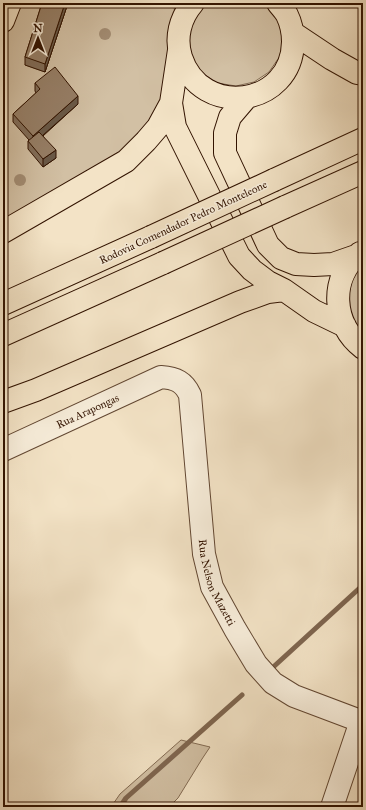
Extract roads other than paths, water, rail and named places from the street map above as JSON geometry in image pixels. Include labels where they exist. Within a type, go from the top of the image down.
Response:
[{"type":"main road","points":[[3,21],[10,3]]},
{"type":"main road","points":[[179,3],[179,50],[184,67],[195,82],[210,93],[228,98],[247,97],[263,92],[277,81],[287,67],[293,51],[293,33],[288,16],[278,3]]},
{"type":"main road","points":[[180,25],[187,10],[193,3]]},
{"type":"main road","points":[[293,33],[332,59],[357,73],[363,74]]},
{"type":"main road","points":[[3,232],[126,161],[146,141],[158,127],[170,103],[179,50]]},
{"type":"main road","points":[[247,97],[230,117],[228,122],[224,133],[225,153],[268,245],[281,258],[296,264],[333,264],[360,254]]},
{"type":"main road","points":[[170,103],[175,127],[239,256],[252,270],[268,282],[284,290],[314,311],[345,326]]},
{"type":"main road","name":"Rodovia Comendador Pedro Monteleone","points":[[3,304],[363,139]]},
{"type":"main road","points":[[3,335],[363,172]]},
{"type":"main road","points":[[360,254],[346,269],[340,284],[338,300],[340,316],[347,331],[357,344],[363,348]]},
{"type":"main road","points":[[3,402],[36,390],[240,302],[268,292],[284,290]]},
{"type":"street","name":"Rua Arapongas","points":[[3,450],[162,377],[173,379]]},
{"type":"street","name":"Rua Nelson Mazetti","points":[[173,379],[186,386],[190,395],[204,554],[212,587],[256,664],[273,683],[294,696],[362,722]]},
{"type":"street","points":[[332,807],[362,722]]},
{"type":"waterway","points":[[270,670],[363,585]]},
{"type":"waterway","points":[[120,807],[126,798],[242,695]]}]
